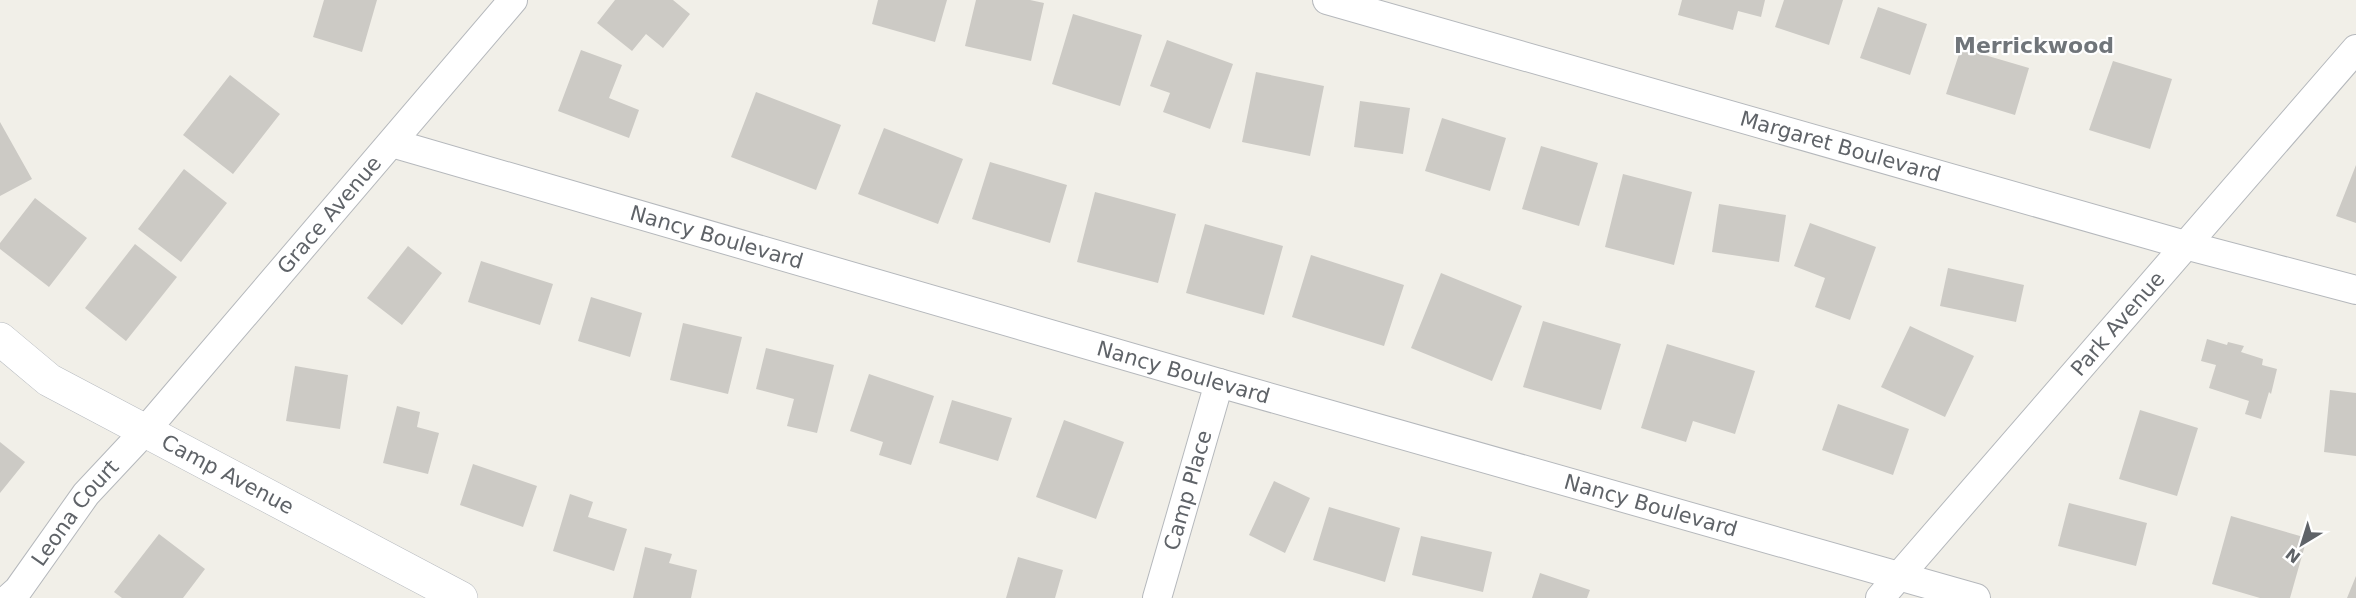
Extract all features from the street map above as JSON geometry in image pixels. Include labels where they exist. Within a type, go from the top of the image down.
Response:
[{"type":"street","name":"Grace Avenue","points":[[145,431],[513,0]]},
{"type":"street","name":"Margaret Boulevard","points":[[1327,0],[2185,245],[2356,290]]},
{"type":"street","name":"Park Avenue","points":[[1889,588],[2356,49]]},
{"type":"street","name":"Nancy Boulevard","points":[[392,143],[1219,383],[1889,588],[1977,598]]},
{"type":"street","name":"Camp Avenue","points":[[0,339],[49,380],[461,598]]},
{"type":"street","name":"Camp Place","points":[[1157,598],[1219,383]]},
{"type":"street","name":"Leona Court","points":[[9,598],[18,590],[86,494],[145,431]]},
{"type":"building","points":[[324,0],[377,0],[362,52],[313,37]]},
{"type":"building","points":[[615,0],[673,0],[690,14],[663,48],[646,34],[632,51],[597,23]]},
{"type":"building","points":[[878,0],[947,0],[935,42],[872,24]]},
{"type":"building","points":[[976,0],[1030,0],[1044,3],[1031,61],[965,46]]},
{"type":"building","points":[[1682,0],[1765,0],[1761,17],[1738,11],[1733,30],[1678,15]]},
{"type":"building","points":[[1784,0],[1843,0],[1829,45],[1775,27]]},
{"type":"building","points":[[1878,7],[1927,24],[1910,75],[1860,58]]},
{"type":"building","points":[[1073,14],[1142,35],[1120,106],[1052,84]]},
{"type":"building","points":[[1167,40],[1233,64],[1210,129],[1163,112],[1170,93],[1150,86]]},
{"type":"building","points":[[1961,48],[2029,68],[2015,115],[1946,94]]},
{"type":"building","points":[[581,50],[622,65],[609,98],[639,110],[629,138],[558,111]]},
{"type":"building","points":[[2113,61],[2172,79],[2150,149],[2089,130]]},
{"type":"building","points":[[1256,72],[1324,86],[1310,156],[1242,142]]},
{"type":"building","points":[[230,75],[280,114],[233,174],[183,135]]},
{"type":"building","points":[[756,92],[841,125],[816,190],[731,157]]},
{"type":"building","points":[[1360,101],[1410,108],[1403,154],[1354,147]]},
{"type":"building","points":[[1442,118],[1506,138],[1490,191],[1425,171]]},
{"type":"building","points":[[0,122],[32,179],[0,196]]},
{"type":"building","points":[[884,128],[963,159],[938,224],[858,194]]},
{"type":"building","points":[[1541,146],[1598,163],[1579,226],[1522,209]]},
{"type":"building","points":[[990,162],[1067,185],[1050,243],[972,219]]},
{"type":"building","points":[[2356,165],[2356,223],[2336,216]]},
{"type":"building","points":[[184,169],[227,203],[181,262],[138,229]]},
{"type":"building","points":[[1623,174],[1692,192],[1674,265],[1605,247]]},
{"type":"building","points":[[1095,192],[1176,214],[1158,283],[1077,262]]},
{"type":"building","points":[[35,198],[87,238],[49,287],[0,249],[0,243]]},
{"type":"building","points":[[1719,204],[1786,215],[1779,262],[1712,252]]},
{"type":"building","points":[[1810,223],[1876,247],[1850,320],[1815,307],[1825,278],[1794,266]]},
{"type":"building","points":[[1205,224],[1283,246],[1264,315],[1186,293]]},
{"type":"building","points":[[135,244],[177,277],[126,341],[85,308]]},
{"type":"building","points":[[408,246],[442,273],[402,325],[367,298]]},
{"type":"building","points":[[1311,255],[1404,285],[1384,346],[1292,317]]},
{"type":"building","points":[[481,261],[553,284],[540,325],[468,302]]},
{"type":"building","points":[[1948,268],[2024,285],[2016,322],[1940,306]]},
{"type":"building","points":[[1441,273],[1522,306],[1492,381],[1411,348]]},
{"type":"building","points":[[591,297],[642,313],[630,357],[578,341]]},
{"type":"building","points":[[1543,321],[1621,344],[1601,410],[1523,387]]},
{"type":"building","points":[[683,323],[742,337],[728,394],[670,380]]},
{"type":"building","points":[[1910,326],[1974,356],[1945,417],[1881,387]]},
{"type":"building","points":[[2207,339],[2227,345],[2228,342],[2244,346],[2241,352],[2263,359],[2262,365],[2277,369],[2271,394],[2269,392],[2261,419],[2245,414],[2249,401],[2209,388],[2216,365],[2201,361]]},
{"type":"building","points":[[1667,344],[1755,371],[1735,434],[1693,421],[1686,442],[1641,428]]},
{"type":"building","points":[[766,348],[834,365],[817,433],[787,426],[794,399],[756,389]]},
{"type":"building","points":[[295,366],[348,375],[340,429],[286,421]]},
{"type":"building","points":[[869,374],[934,396],[911,465],[879,455],[883,442],[850,431]]},
{"type":"building","points":[[2330,390],[2356,393],[2356,456],[2324,452]]},
{"type":"building","points":[[952,400],[1012,418],[998,461],[939,443]]},
{"type":"building","points":[[1838,404],[1909,429],[1893,475],[1822,450]]},
{"type":"building","points":[[397,406],[420,412],[417,427],[439,433],[428,474],[383,463]]},
{"type":"building","points":[[2140,410],[2198,428],[2177,496],[2119,479]]},
{"type":"building","points":[[1064,420],[1124,442],[1096,519],[1036,497]]},
{"type":"building","points":[[0,442],[25,462],[0,493]]},
{"type":"building","points":[[473,464],[537,486],[523,527],[460,505]]},
{"type":"building","points":[[1274,481],[1310,498],[1285,553],[1249,535]]},
{"type":"building","points":[[570,494],[593,502],[588,517],[627,529],[614,571],[553,551]]},
{"type":"building","points":[[2069,503],[2147,523],[2136,566],[2058,546]]},
{"type":"building","points":[[1329,507],[1400,528],[1385,582],[1313,560]]},
{"type":"building","points":[[2231,516],[2307,538],[2290,598],[2260,598],[2212,584]]},
{"type":"building","points":[[159,534],[205,569],[183,598],[122,598],[114,592]]},
{"type":"building","points":[[1421,536],[1492,552],[1483,592],[1412,575]]},
{"type":"building","points":[[645,547],[672,554],[669,563],[697,570],[691,598],[633,598]]},
{"type":"building","points":[[1018,557],[1063,570],[1055,598],[1006,598]]},
{"type":"building","points":[[1540,573],[1590,590],[1587,598],[1532,598]]},
{"type":"building","points":[[2356,576],[2356,598],[2347,598]]},
{"type":"district","name":"Merrickwood","points":[[2034,45]]}]
